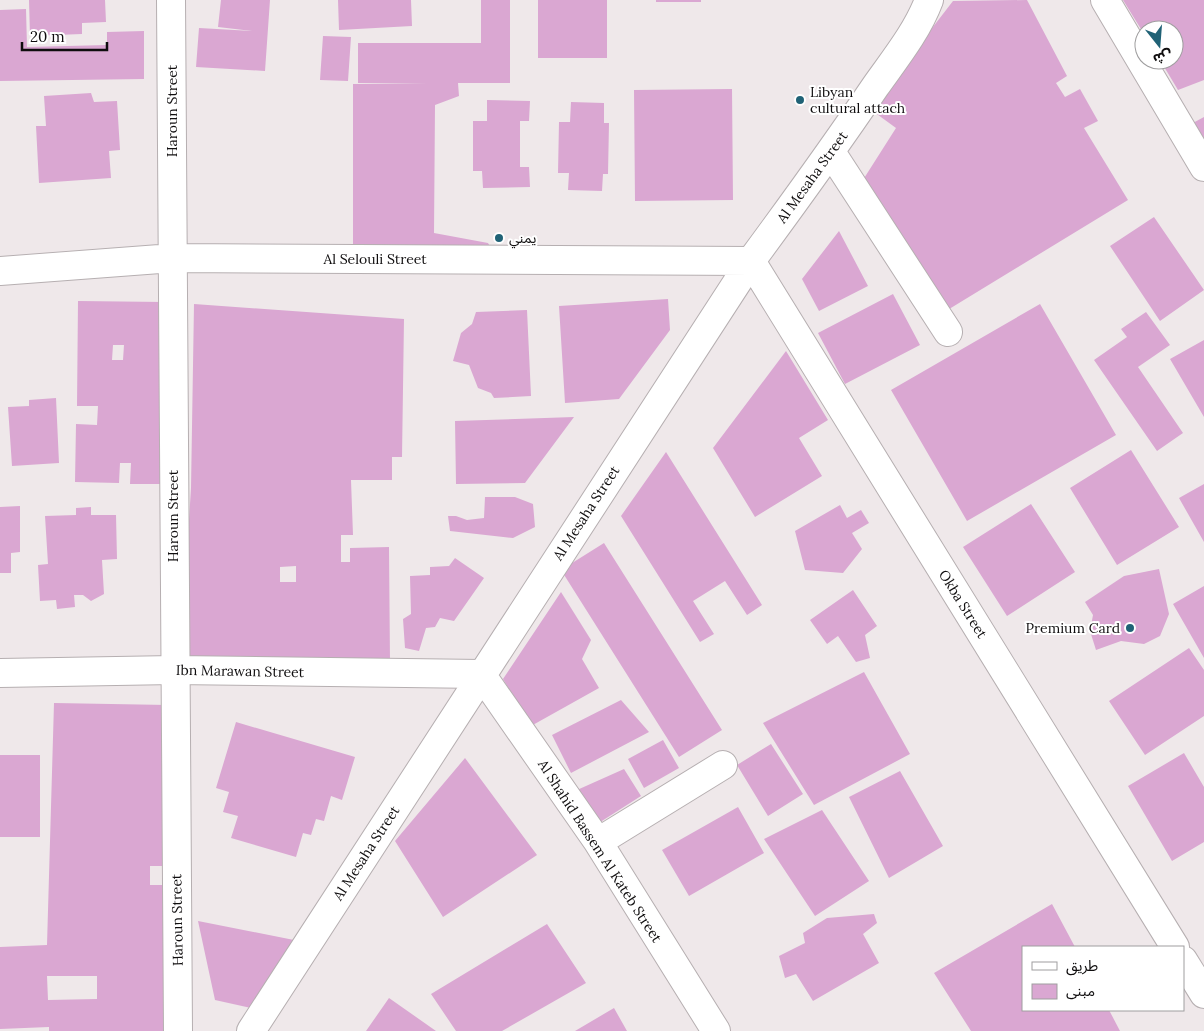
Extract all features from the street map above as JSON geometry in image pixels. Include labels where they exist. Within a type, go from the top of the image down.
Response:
[{"type":"street","name":"Haroun Street","points":[[171,0],[174,670],[178,1031]]},
{"type":"street","name":"Al Mesaha Street","points":[[251,1031],[481,674],[751,261],[831,152],[909,38],[929,0]]},
{"type":"street","points":[[1105,0],[1204,167]]},
{"type":"street","points":[[831,152],[948,332]]},
{"type":"street","name":"Al Selouli Street","points":[[0,271],[172,258],[751,261]]},
{"type":"street","name":"Okba Street","points":[[751,261],[1174,946]]},
{"type":"street","name":"Ibn Marawan Street","points":[[0,673],[174,670],[481,674]]},
{"type":"street","name":"Al Shahid Bassem Al Kateb Street","points":[[481,674],[598,842],[716,1031]]},
{"type":"street","points":[[598,842],[723,766]]},
{"type":"street","points":[[1184,962],[1204,994]]},
{"type":"building","points":[[29,0],[105,0],[106,22],[82,23],[82,34],[30,36]]},
{"type":"building","points":[[221,0],[270,0],[265,71],[196,67],[199,28],[252,31],[218,27]]},
{"type":"building","points":[[338,0],[411,0],[412,26],[339,30]]},
{"type":"building","points":[[481,0],[510,0],[510,83],[458,83],[459,96],[435,105],[434,233],[488,243],[496,257],[353,256],[353,84],[427,84],[358,83],[358,43],[481,43]]},
{"type":"building","points":[[538,0],[607,0],[607,58],[538,58]]},
{"type":"building","points":[[656,0],[701,0],[701,2],[656,2]]},
{"type":"building","points":[[1027,0],[1067,76],[1056,83],[1065,97],[1080,89],[1098,121],[1084,128],[1128,200],[941,314],[861,183],[896,128],[874,112],[902,67],[953,1]]},
{"type":"building","points":[[1123,0],[1204,0],[1204,80],[1178,90],[1166,70],[1184,70],[1184,20],[1135,20]]},
{"type":"building","points":[[26,9],[27,47],[107,45],[107,32],[144,31],[144,79],[0,81],[0,10]]},
{"type":"building","points":[[323,36],[351,37],[348,81],[320,80]]},
{"type":"building","points":[[732,89],[733,200],[635,201],[634,90]]},
{"type":"building","points":[[91,93],[94,102],[117,101],[120,150],[109,151],[111,178],[39,183],[36,126],[46,126],[44,96]]},
{"type":"building","points":[[487,100],[530,101],[529,121],[520,121],[520,167],[529,167],[530,187],[483,188],[482,171],[473,171],[473,121],[487,121]]},
{"type":"building","points":[[571,102],[604,103],[604,123],[609,123],[608,174],[603,174],[602,191],[568,190],[569,173],[558,173],[559,122],[570,122]]},
{"type":"building","points":[[1204,117],[1204,147],[1191,124]]},
{"type":"building","points":[[1154,217],[1204,290],[1160,321],[1110,246]]},
{"type":"building","points":[[839,231],[868,286],[819,311],[802,279]]},
{"type":"building","points":[[893,294],[920,345],[845,384],[818,333]]},
{"type":"building","points":[[668,299],[670,330],[619,399],[565,403],[559,306]]},
{"type":"building","points":[[78,301],[164,302],[169,477],[160,476],[160,484],[130,484],[131,463],[120,463],[119,483],[75,482],[76,424],[97,425],[98,406],[77,406]],"holes":[[[113,345],[124,345],[123,360],[112,360]]]},
{"type":"building","points":[[194,304],[404,319],[402,457],[392,457],[392,480],[351,480],[353,535],[341,535],[341,562],[350,562],[350,548],[389,547],[390,663],[180,664],[191,488]],"holes":[[[296,566],[296,582],[280,582],[280,567]]]},
{"type":"building","points":[[1040,304],[1116,435],[967,521],[891,390]]},
{"type":"building","points":[[527,310],[531,396],[494,398],[491,393],[478,388],[469,365],[453,361],[461,333],[472,324],[476,312]]},
{"type":"building","points":[[1146,312],[1170,345],[1138,367],[1183,433],[1157,451],[1094,360],[1127,337],[1121,329]]},
{"type":"building","points":[[1204,340],[1204,417],[1170,359]]},
{"type":"building","points":[[786,351],[828,420],[799,438],[822,476],[755,517],[713,448]]},
{"type":"building","points":[[56,398],[59,463],[12,466],[8,407],[29,406],[29,400]]},
{"type":"building","points":[[574,417],[525,483],[456,484],[455,421]]},
{"type":"building","points":[[1131,450],[1179,527],[1117,565],[1070,488]]},
{"type":"building","points":[[666,452],[762,605],[747,615],[725,581],[693,601],[714,634],[700,642],[621,516]]},
{"type":"building","points":[[1204,484],[1204,542],[1179,498]]},
{"type":"building","points":[[485,497],[515,497],[533,504],[535,527],[513,538],[450,531],[448,516],[456,516],[467,520],[484,518]]},
{"type":"building","points":[[1031,504],[1075,572],[1007,616],[963,547]]},
{"type":"building","points":[[840,505],[847,518],[861,510],[869,523],[852,533],[862,549],[843,573],[805,570],[795,531]]},
{"type":"building","points":[[20,506],[20,552],[11,553],[11,573],[0,573],[0,507]]},
{"type":"building","points":[[91,507],[91,515],[116,515],[117,559],[102,560],[104,594],[91,601],[83,595],[74,595],[75,607],[57,609],[56,600],[40,601],[38,565],[48,564],[45,516],[76,515],[76,508]]},
{"type":"building","points":[[604,543],[722,730],[679,757],[561,570]]},
{"type":"building","points":[[455,558],[484,578],[454,621],[440,618],[435,627],[426,628],[419,651],[405,648],[403,619],[411,614],[410,576],[430,575],[430,567],[449,566]]},
{"type":"building","points":[[1159,569],[1169,614],[1160,636],[1144,644],[1121,641],[1096,650],[1090,631],[1093,615],[1085,602],[1124,576]]},
{"type":"building","points":[[1204,586],[1204,658],[1173,604]]},
{"type":"building","points":[[853,590],[877,626],[865,635],[870,658],[856,662],[838,636],[827,644],[810,620]]},
{"type":"building","points":[[561,592],[591,640],[582,659],[599,688],[531,726],[503,679]]},
{"type":"building","points":[[1189,648],[1204,670],[1204,716],[1145,755],[1109,701]]},
{"type":"building","points":[[864,672],[910,754],[814,805],[763,723]]},
{"type":"building","points":[[621,700],[649,732],[571,773],[552,735]]},
{"type":"building","points":[[54,703],[168,705],[166,866],[150,866],[150,885],[164,885],[165,1031],[49,1031],[49,1027],[0,1029],[0,947],[47,945]],"holes":[[[47,976],[97,976],[97,999],[48,1000]]]},
{"type":"building","points":[[236,722],[355,757],[342,800],[331,796],[324,821],[316,819],[311,835],[303,833],[296,857],[231,838],[238,816],[223,812],[229,792],[216,788]]},
{"type":"building","points":[[663,740],[679,768],[644,788],[628,759]]},
{"type":"building","points":[[771,744],[803,794],[768,816],[737,765]]},
{"type":"building","points":[[1184,753],[1204,787],[1204,842],[1172,861],[1128,786]]},
{"type":"building","points":[[0,755],[40,755],[40,837],[0,837]]},
{"type":"building","points":[[465,758],[537,855],[443,917],[395,841]]},
{"type":"building","points":[[624,769],[641,796],[594,826],[577,790]]},
{"type":"building","points":[[900,771],[943,846],[889,878],[849,797]]},
{"type":"building","points":[[738,807],[764,853],[689,896],[662,850]]},
{"type":"building","points":[[822,810],[869,881],[815,916],[764,839]]},
{"type":"building","points":[[1052,904],[1074,946],[1022,946],[1022,1011],[1110,1011],[1120,1031],[971,1031],[934,973]]},
{"type":"building","points":[[874,914],[877,923],[863,934],[879,963],[813,1001],[796,974],[785,978],[779,956],[805,943],[803,933],[827,918]]},
{"type":"building","points":[[198,921],[299,941],[251,1008],[215,1000]]},
{"type":"building","points":[[547,924],[586,983],[502,1031],[456,1031],[431,994]]},
{"type":"building","points":[[389,998],[436,1031],[366,1031]]},
{"type":"building","points":[[614,1008],[627,1031],[575,1031]]},
{"type":"place","name":"Libyan cultural attach","points":[[800,100]]},
{"type":"place","name":"يمني","points":[[499,238]]},
{"type":"place","name":"Premium Card","points":[[1130,628]]}]
